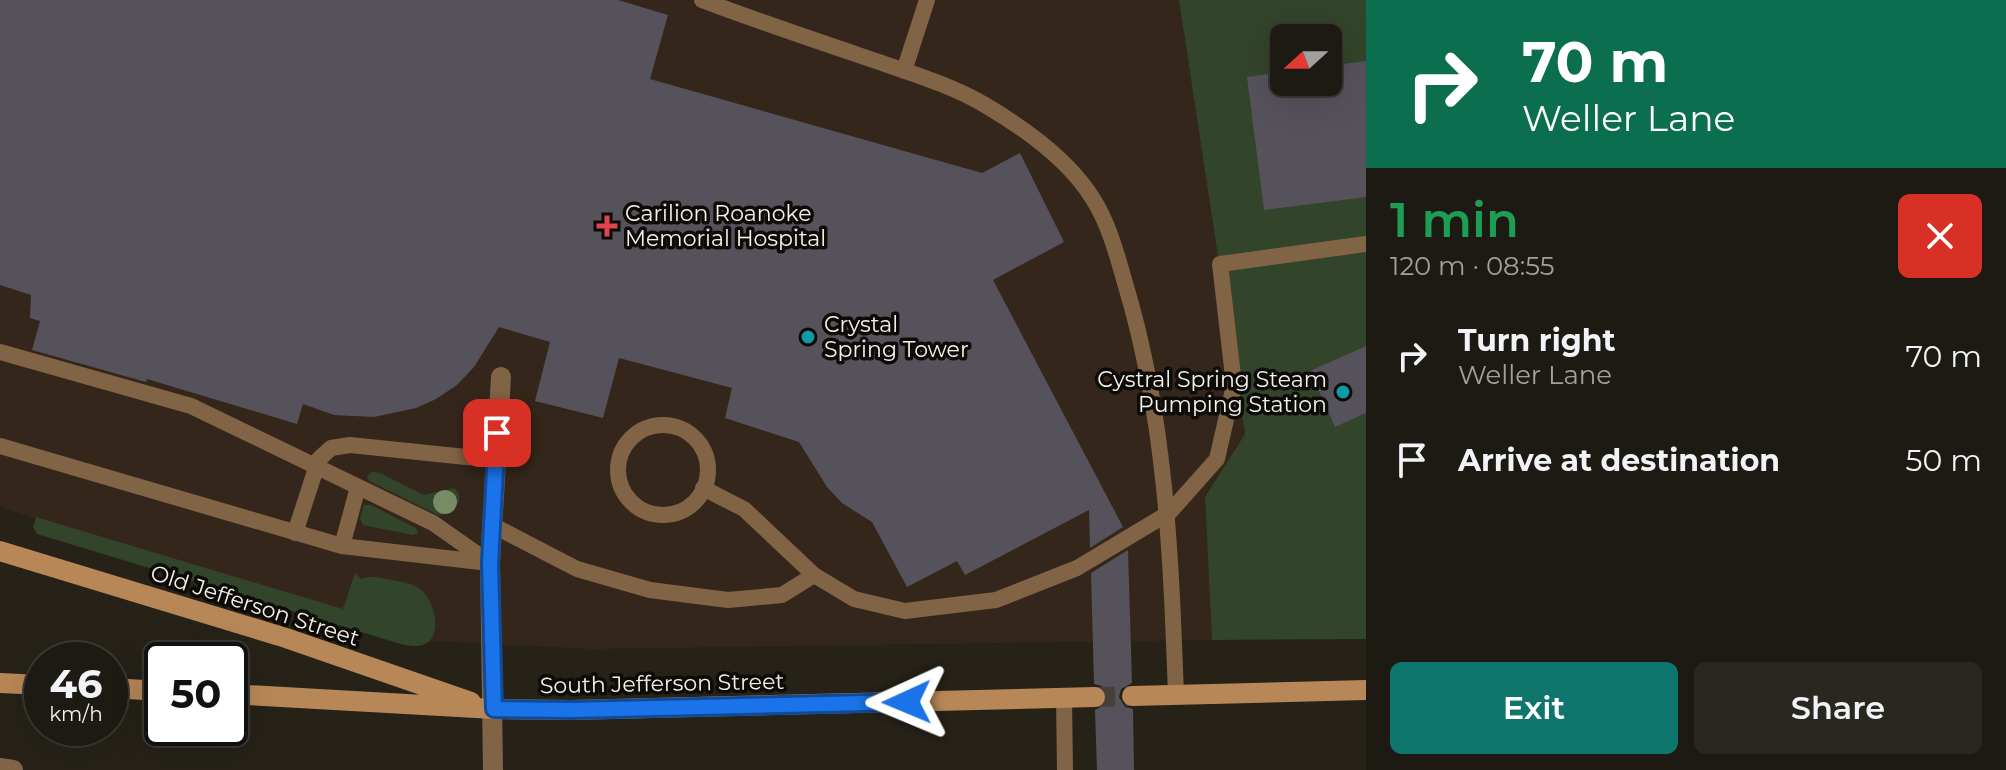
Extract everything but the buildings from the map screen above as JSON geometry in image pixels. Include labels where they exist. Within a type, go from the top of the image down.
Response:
[{"type":"main road","name":"Old Jefferson Street","points":[[0,551],[286,638],[494,709]]},
{"type":"main road","points":[[0,683],[24,684]]},
{"type":"main road","points":[[1132,696],[1366,690]]},
{"type":"main road","name":"South Jefferson Street","points":[[248,695],[494,709],[571,710],[1095,697]]},
{"type":"street","points":[[493,770],[490,563],[501,377]]},
{"type":"street","points":[[0,768],[13,770]]},
{"type":"lane","points":[[702,0],[904,71],[984,104],[1063,160],[1094,200],[1112,241],[1133,308],[1151,387],[1169,513],[1176,696]]},
{"type":"lane","points":[[904,71],[927,0]]},
{"type":"lane","points":[[703,488],[744,509],[814,575],[854,599],[905,611],[996,600],[1077,568],[1169,513],[1217,459],[1234,385],[1220,264],[1366,244]]},
{"type":"lane","points":[[0,352],[191,406],[433,523],[490,563]]},
{"type":"lane","points":[[664,425],[679,428],[701,446],[707,460],[708,475],[703,488],[696,500],[684,510],[654,514],[640,509],[621,486],[618,471],[620,456],[637,433],[664,425]]},
{"type":"lane","points":[[295,533],[316,467],[324,453],[340,445],[495,460]]},
{"type":"lane","points":[[0,446],[342,546],[490,563]]},
{"type":"lane","points":[[342,546],[358,487]]},
{"type":"lane","points":[[492,525],[577,569],[650,590],[728,600],[782,595],[814,575]]},
{"type":"lane","points":[[1064,698],[1065,770]]},
{"type":"shaded area","name":"Carilion Roanoke Memorial Hospital","points":[[0,0],[1179,0],[1245,434],[1205,497],[1212,640],[591,649],[410,640],[0,507]]},
{"type":"green space","points":[[1179,0],[1366,0],[1366,639],[1212,640],[1205,497],[1245,434]]},
{"type":"green space","points":[[371,472],[380,473],[424,495],[454,488],[459,493],[459,502],[451,513],[438,515],[369,481],[367,477]]},
{"type":"green space","points":[[364,505],[371,505],[416,528],[418,533],[413,535],[363,525],[360,518]]},
{"type":"green space","points":[[36,517],[343,609],[355,573],[361,579],[376,577],[407,583],[418,588],[431,603],[435,630],[426,643],[418,646],[399,644],[37,534],[33,527]]},
{"type":"tunnel","points":[[1095,697],[1132,696]]},
{"type":"place","name":"Carilion Roanoke Memorial Hospital","points":[[607,226]]},
{"type":"place","name":"Crystal Spring Tower","points":[[808,337]]},
{"type":"place","name":"Cystral Spring Steam Pumping Station","points":[[1343,392]]},
{"type":"route","points":[[497,433],[490,563],[494,709],[907,702]]}]
